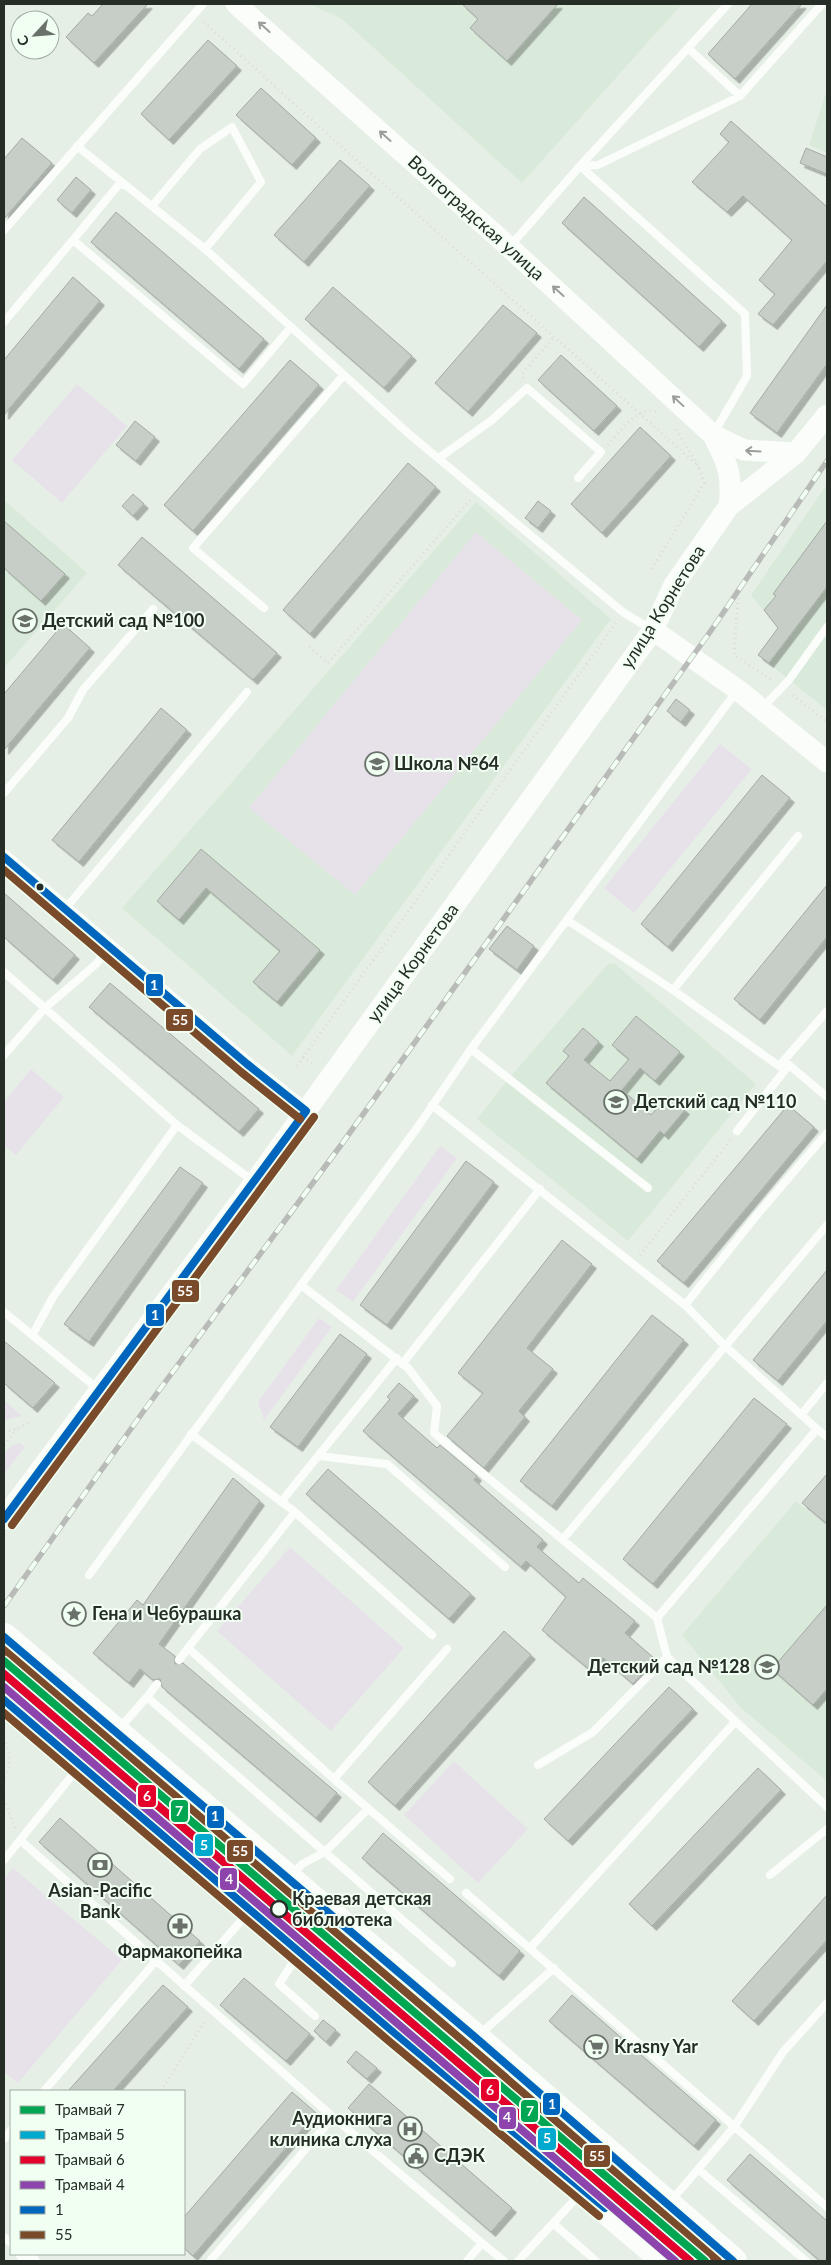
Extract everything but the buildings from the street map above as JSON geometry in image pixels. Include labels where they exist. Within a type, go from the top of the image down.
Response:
[{"type":"highway","points":[[4,1637],[117,1731],[476,2038],[732,2261]]},
{"type":"highway","points":[[4,1700],[666,2261]]},
{"type":"main road","name":"Волгоградская улица","points":[[236,4],[509,247],[713,435]]},
{"type":"main road","name":"улица Корнетова","points":[[4,1519],[306,1111],[653,630],[674,585],[729,506],[796,453],[827,415]]},
{"type":"main road","points":[[713,435],[744,450],[796,453]]},
{"type":"main road","points":[[713,435],[728,465],[732,485],[729,506]]},
{"type":"main road","points":[[653,630],[738,690],[827,762]]},
{"type":"street","points":[[4,857],[247,1064],[306,1111]]},
{"type":"lane","points":[[4,230],[193,13],[203,4]]},
{"type":"lane","points":[[509,247],[728,4]]},
{"type":"lane","points":[[580,166],[598,165],[740,96],[822,4]]},
{"type":"lane","points":[[688,48],[740,96]]},
{"type":"lane","points":[[152,206],[200,150],[232,127],[261,182],[205,249]]},
{"type":"lane","points":[[77,146],[205,249],[343,376],[477,492],[624,613],[653,630]]},
{"type":"lane","points":[[580,166],[745,314],[747,376],[713,435]]},
{"type":"lane","points":[[4,322],[120,182]]},
{"type":"lane","points":[[73,240],[243,384],[291,327]]},
{"type":"lane","points":[[264,608],[193,548],[343,376]]},
{"type":"lane","points":[[439,458],[492,420],[527,388],[601,452],[578,478]]},
{"type":"lane","points":[[4,793],[68,718],[83,690],[153,609]]},
{"type":"lane","points":[[761,708],[783,687],[827,627]]},
{"type":"lane","points":[[89,1575],[471,1049],[738,690]]},
{"type":"lane","points":[[65,909],[247,692]]},
{"type":"lane","points":[[673,990],[798,836]]},
{"type":"lane","points":[[567,920],[673,990],[779,1066],[789,1066],[827,1097]]},
{"type":"lane","points":[[4,1055],[45,1008],[95,965],[110,948]]},
{"type":"lane","points":[[4,972],[177,1125],[254,1182]]},
{"type":"lane","points":[[779,1066],[827,1011]]},
{"type":"lane","points":[[471,1049],[648,1188]]},
{"type":"lane","points":[[737,1131],[789,1066]]},
{"type":"lane","points":[[432,1105],[685,1305],[724,1345],[827,1438]]},
{"type":"lane","points":[[33,1334],[53,1297],[177,1125]]},
{"type":"lane","points":[[685,1305],[757,1215],[827,1133]]},
{"type":"lane","points":[[281,1502],[540,1189]]},
{"type":"lane","points":[[563,1540],[724,1345],[827,1225]]},
{"type":"lane","points":[[301,1285],[400,1360],[437,1406],[434,1433],[657,1618],[667,1657],[734,1723],[827,1807]]},
{"type":"lane","points":[[4,1312],[99,1390]]},
{"type":"lane","points":[[801,1415],[827,1384]]},
{"type":"lane","points":[[820,1393],[827,1399]]},
{"type":"lane","points":[[657,1618],[817,1429]]},
{"type":"lane","points":[[191,1434],[294,1512],[432,1636]]},
{"type":"lane","points":[[318,1456],[387,1464],[506,1568]]},
{"type":"lane","points":[[179,1660],[294,1512]]},
{"type":"lane","points":[[188,1648],[334,1780],[450,1879]]},
{"type":"lane","points":[[334,1780],[447,1649]]},
{"type":"lane","points":[[538,1765],[593,1732],[667,1657]]},
{"type":"lane","points":[[117,1731],[157,1684]]},
{"type":"lane","points":[[147,1696],[452,1963]]},
{"type":"lane","points":[[531,1947],[734,1723]]},
{"type":"lane","points":[[4,1860],[81,1765]]},
{"type":"lane","points":[[288,1879],[302,1864],[326,1852],[368,1809]]},
{"type":"lane","points":[[770,1874],[827,1829]]},
{"type":"lane","points":[[20,1840],[155,1962],[333,2117],[504,2261]]},
{"type":"lane","points":[[466,1893],[531,1947],[827,2207]]},
{"type":"lane","points":[[184,1986],[251,1910]]},
{"type":"lane","points":[[300,1951],[279,1984],[315,2016]]},
{"type":"lane","points":[[45,2090],[155,1962]]},
{"type":"lane","points":[[476,2038],[554,1968]]},
{"type":"lane","points":[[667,2205],[734,2127],[783,2052],[827,2003]]},
{"type":"lane","points":[[210,2261],[333,2117]]},
{"type":"lane","points":[[698,2169],[806,2261]]},
{"type":"lane","points":[[518,2261],[584,2190]]},
{"type":"lane","points":[[554,2224],[596,2261]]},
{"type":"lane","points":[[466,2261],[482,2243]]},
{"type":"path","points":[[193,13],[699,467]]},
{"type":"path","points":[[527,388],[522,374],[555,336]]},
{"type":"path","points":[[601,452],[638,413],[650,410],[661,412]]},
{"type":"path","points":[[652,570],[704,484],[699,467],[674,425]]},
{"type":"path","points":[[309,647],[328,663],[477,492]]},
{"type":"path","points":[[738,598],[734,655],[783,687],[827,722]]},
{"type":"path","points":[[297,1066],[624,613]]},
{"type":"path","points":[[303,1057],[312,1063]]},
{"type":"path","points":[[633,1263],[737,1131]]},
{"type":"path","points":[[4,1432],[17,1429],[31,1421]]},
{"type":"path","points":[[4,1445],[17,1429]]},
{"type":"path","points":[[4,1738],[10,1753],[9,1765],[4,1778]]},
{"type":"path","points":[[4,1799],[20,1840]]},
{"type":"path","points":[[162,2090],[211,2010]]},
{"type":"shaded area","points":[[310,4],[682,4],[522,183],[342,19]]},
{"type":"shaded area","points":[[827,89],[827,153],[809,145]]},
{"type":"shaded area","points":[[77,384],[127,426],[62,503],[12,460]]},
{"type":"shaded area","points":[[827,484],[827,710],[758,655],[778,628],[751,595]]},
{"type":"shaded area","name":"Детский сад №100","points":[[4,500],[87,573],[4,668]]},
{"type":"shaded area","name":"Школа №64","points":[[476,502],[611,619],[292,1056],[122,908]]},
{"type":"shaded area","points":[[476,532],[582,620],[355,895],[249,808]]},
{"type":"shaded area","points":[[720,744],[752,769],[634,913],[604,888]]},
{"type":"shaded area","name":"Детский сад №110","points":[[614,963],[756,1084],[628,1241],[477,1119],[509,1078],[608,964]]},
{"type":"shaded area","points":[[31,1069],[64,1097],[16,1155],[4,1145],[4,1102]]},
{"type":"shaded area","points":[[440,1146],[457,1158],[353,1302],[336,1290]]},
{"type":"shaded area","points":[[319,1318],[332,1327],[264,1420],[258,1402]]},
{"type":"shaded area","points":[[4,1400],[22,1416],[4,1420]]},
{"type":"shaded area","points":[[20,1443],[25,1447],[4,1474],[4,1454],[9,1448]]},
{"type":"shaded area","name":"Детский сад №128","points":[[796,1501],[827,1526],[827,1781],[741,1708],[682,1635]]},
{"type":"shaded area","points":[[290,1547],[404,1648],[331,1731],[217,1631]]},
{"type":"shaded area","points":[[454,1761],[528,1829],[478,1883],[404,1815]]},
{"type":"shaded area","points":[[13,1868],[122,1960],[18,2083],[4,2072],[4,1879]]},
{"type":"railway","points":[[4,1606],[143,1412],[341,1145],[710,632],[827,461]]},
{"type":"tram line","name":"7","points":[[4,1661],[705,2261]]},
{"type":"tram line","name":"5","points":[[4,1674],[690,2261]]},
{"type":"tram line","name":"6","points":[[4,1674],[690,2261]]},
{"type":"tram line","name":"4","points":[[4,1687],[675,2261]]},
{"type":"transit line","name":"1","points":[[4,857],[247,1064],[306,1111]]},
{"type":"transit line","name":"55","points":[[4,870],[241,1072],[300,1119]]},
{"type":"transit line","name":"1","points":[[4,1519],[306,1111]]},
{"type":"transit line","name":"55","points":[[12,1525],[314,1117]]},
{"type":"transit line","name":"1","points":[[4,1637],[476,2038],[733,2261]]},
{"type":"transit line","name":"55","points":[[4,1650],[718,2261]]},
{"type":"transit line","name":"1","points":[[4,1700],[396,2034],[605,2208]]},
{"type":"transit line","name":"55","points":[[4,1713],[390,2042],[599,2216]]},
{"type":"place","name":"Детский сад №100","points":[[25,621]]},
{"type":"place","name":"Школа №64","points":[[377,764]]},
{"type":"place","name":"Детский сад №110","points":[[616,1102]]},
{"type":"place","name":"Гена и Чебурашка","points":[[74,1614]]},
{"type":"place","name":"Детский сад №128","points":[[767,1667]]},
{"type":"place","name":"Asian-Pacific Bank","points":[[100,1865]]},
{"type":"place","name":"Краевая детская библиотека","points":[[279,1909]]},
{"type":"place","name":"Фармакопейка","points":[[180,1926]]},
{"type":"place","name":"Krasny Yar","points":[[596,2047]]},
{"type":"place","name":"Аудиокнига клиника слуха","points":[[410,2129]]},
{"type":"place","name":"СДЭК","points":[[416,2156]]}]
